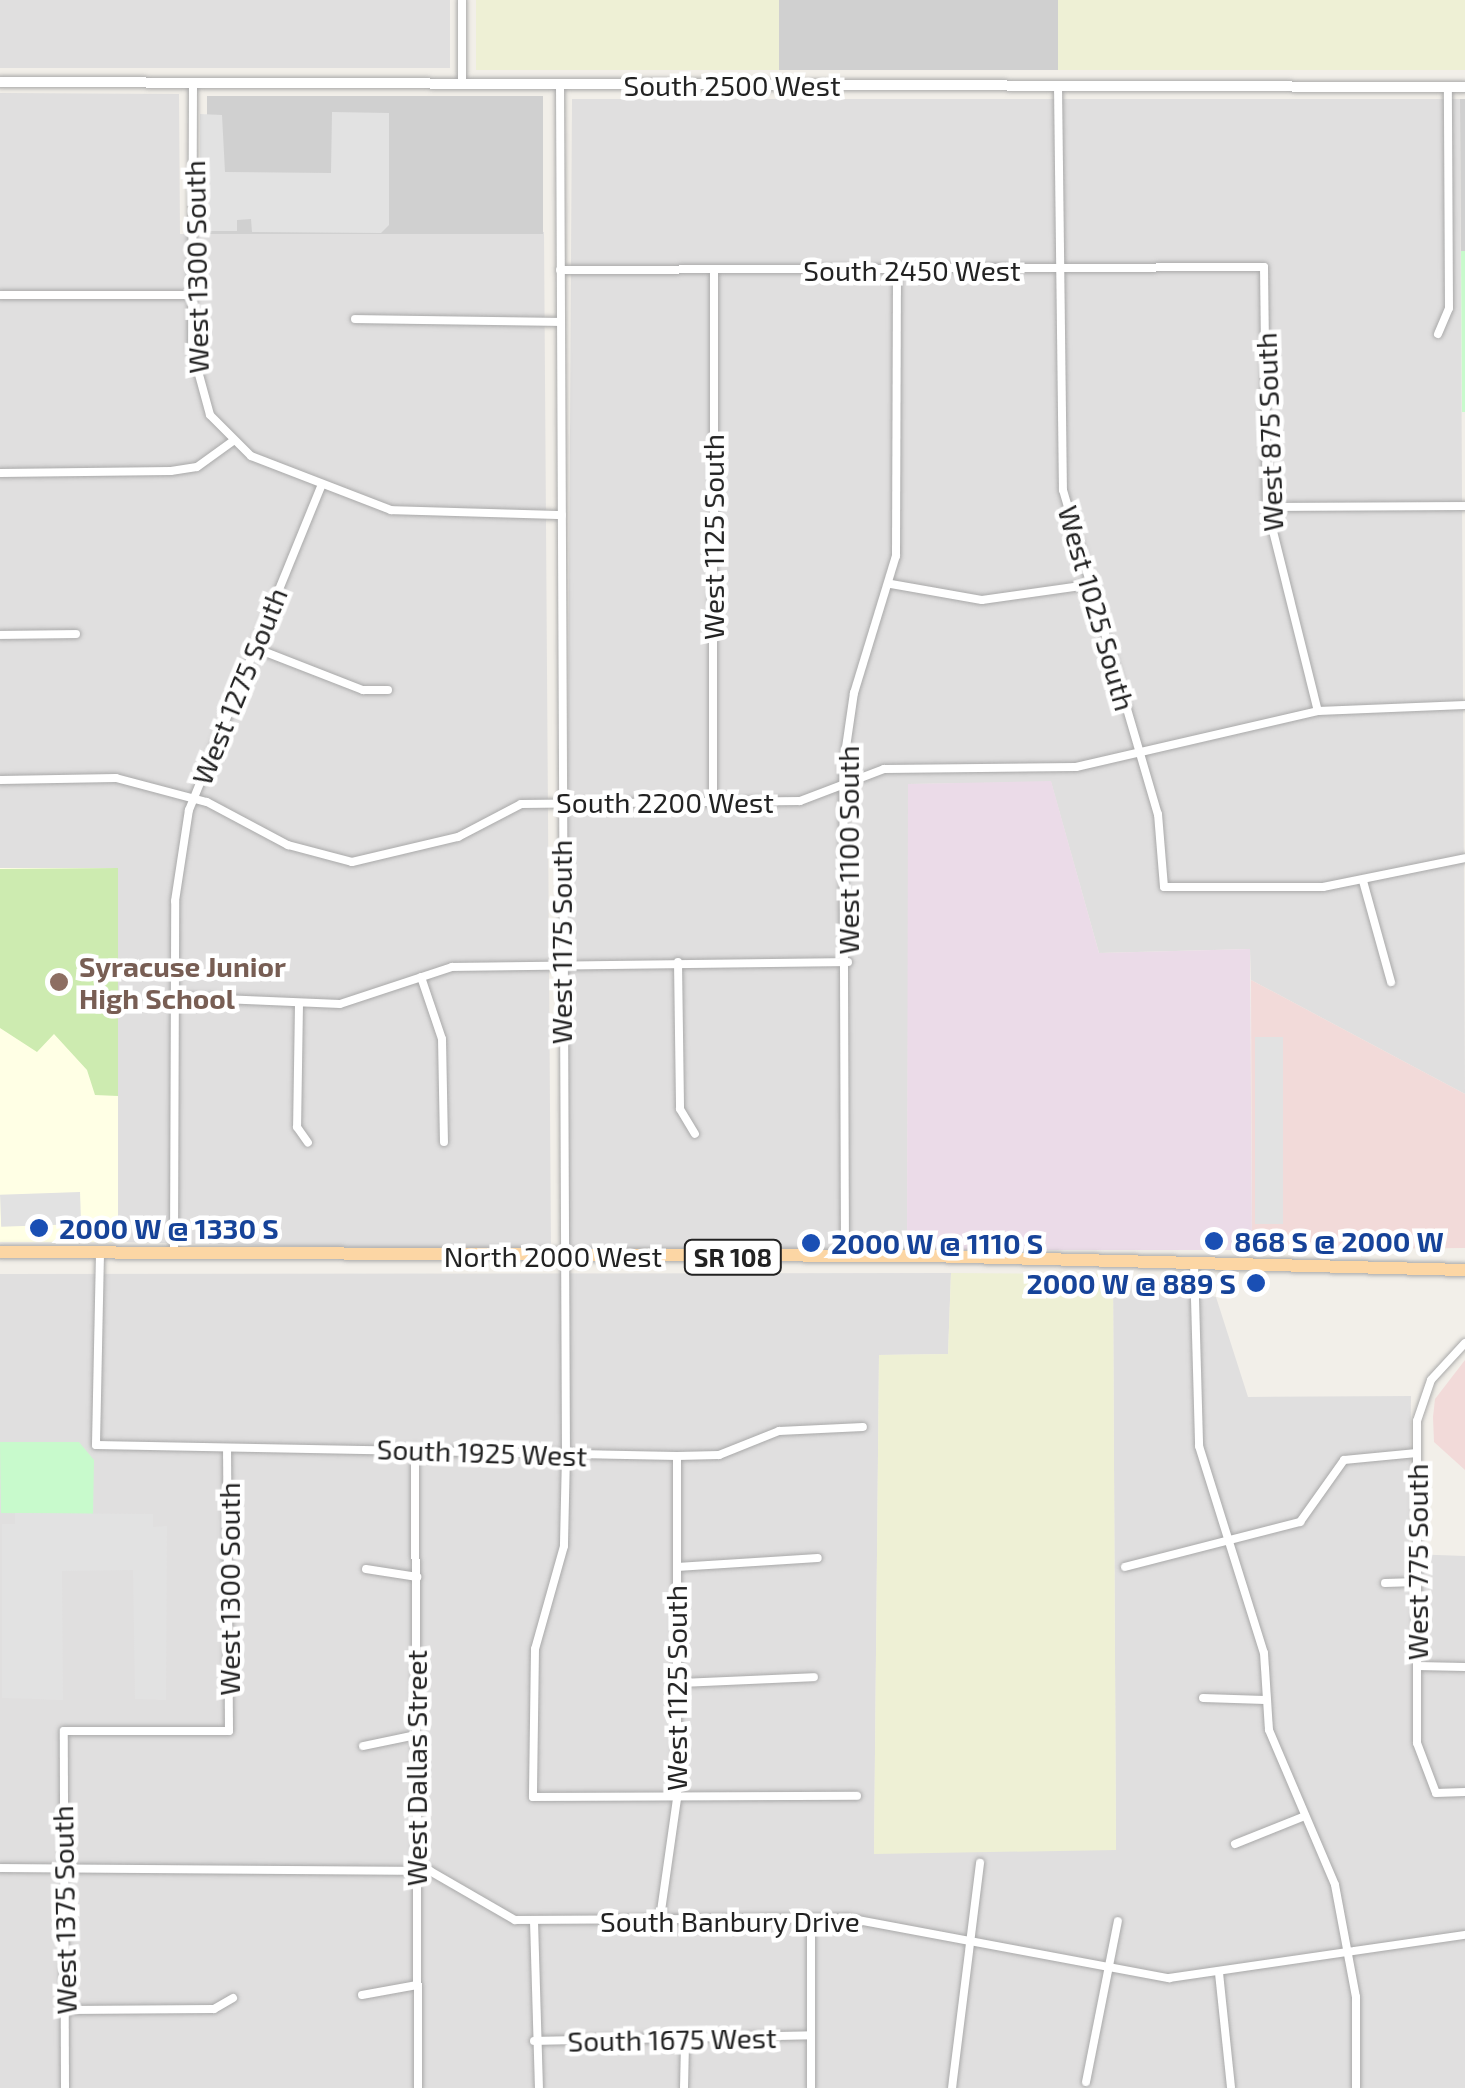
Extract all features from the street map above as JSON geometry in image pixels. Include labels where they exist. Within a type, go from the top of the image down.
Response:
[{"type":"main road","name":"North 2000 West","points":[[0,1252],[562,1258],[846,1256],[1465,1270]]},
{"type":"street","points":[[462,0],[462,84]]},
{"type":"street","name":"South 2500 West","points":[[0,82],[1465,87]]},
{"type":"street","name":"West 1300 South","points":[[193,83],[192,295],[196,382],[233,441]]},
{"type":"street","name":"West 1175 South","points":[[560,84],[560,802],[566,1455],[564,1546],[536,1649],[533,1796],[677,1798]]},
{"type":"street","name":"West 1025 South","points":[[1058,86],[1063,490],[1141,756],[1164,887],[1363,881]]},
{"type":"street","points":[[1438,334],[1449,308],[1448,87]]},
{"type":"street","name":"South 2450 West","points":[[560,270],[1264,267]]},
{"type":"street","name":"West 875 South","points":[[1264,267],[1267,507],[1318,711]]},
{"type":"street","name":"West 1125 South","points":[[713,803],[714,271]]},
{"type":"street","name":"West 1100 South","points":[[846,1256],[848,962],[844,784],[854,693],[890,584],[902,498],[897,271]]},
{"type":"street","points":[[0,295],[192,295]]},
{"type":"street","points":[[355,318],[560,322]]},
{"type":"street","points":[[0,474],[170,471],[197,467],[233,441],[321,486],[415,514],[562,515]]},
{"type":"street","name":"West 1275 South","points":[[174,1252],[175,901],[194,797],[321,486]]},
{"type":"street","points":[[1267,507],[1465,506]]},
{"type":"street","points":[[890,584],[982,600],[1088,585]]},
{"type":"street","points":[[0,635],[76,634]]},
{"type":"street","points":[[254,648],[363,690],[388,690]]},
{"type":"street","name":"South 2200 West","points":[[0,780],[116,778],[194,797],[288,846],[352,862],[440,842],[521,804],[800,802],[884,770],[1076,767],[1141,756],[1318,711],[1465,705]]},
{"type":"street","points":[[1391,982],[1363,881],[1465,858]]},
{"type":"street","points":[[678,962],[680,1109],[695,1134]]},
{"type":"street","points":[[175,996],[299,1004],[370,998],[420,977],[562,963],[848,962]]},
{"type":"street","points":[[420,977],[442,1040],[444,1142]]},
{"type":"street","points":[[299,1004],[297,1127],[308,1143]]},
{"type":"street","name":"South 1925 West","points":[[100,1254],[96,1445],[414,1448],[677,1456],[719,1455],[779,1431],[863,1427]]},
{"type":"street","points":[[1194,1262],[1196,1424],[1264,1653],[1265,1700],[1335,1885],[1345,1949],[1356,2088]]},
{"type":"street","name":"West 775 South","points":[[1465,1343],[1422,1399],[1417,1453],[1417,1744],[1436,1792],[1465,1792]]},
{"type":"street","name":"West 1300 South","points":[[64,1732],[228,1731],[227,1448]]},
{"type":"street","name":"West Dallas Street","points":[[414,1448],[418,2088]]},
{"type":"street","points":[[1125,1567],[1229,1544],[1306,1518],[1344,1460],[1417,1453]]},
{"type":"street","name":"West 1125 South","points":[[660,1918],[677,1798],[677,1456]]},
{"type":"street","points":[[677,1567],[818,1558]]},
{"type":"street","points":[[366,1569],[416,1577]]},
{"type":"street","points":[[1384,1582],[1417,1582]]},
{"type":"street","points":[[1417,1666],[1465,1666]]},
{"type":"street","points":[[680,1683],[814,1677]]},
{"type":"street","points":[[1203,1698],[1265,1700]]},
{"type":"street","name":"West 1375 South","points":[[64,1732],[61,1868],[65,2088]]},
{"type":"street","points":[[363,1746],[416,1735]]},
{"type":"street","points":[[677,1798],[857,1796]]},
{"type":"street","points":[[1235,1844],[1306,1816]]},
{"type":"street","points":[[952,2088],[980,1863]]},
{"type":"street","name":"South Banbury Drive","points":[[0,1868],[416,1870],[534,1922],[660,1918],[811,1920],[969,1940],[1170,1978],[1219,1974],[1345,1949],[1465,1936]]},
{"type":"street","points":[[811,1920],[811,2088]]},
{"type":"street","points":[[1086,2082],[1118,1921]]},
{"type":"street","points":[[534,1922],[534,2041],[539,2088]]},
{"type":"street","points":[[1219,1974],[1231,2087]]},
{"type":"street","points":[[362,1995],[417,1985]]},
{"type":"street","points":[[66,2010],[214,2009],[233,1998]]},
{"type":"street","name":"South 1675 West","points":[[534,2041],[685,2044],[810,2036]]},
{"type":"street","points":[[684,2088],[685,2044]]},
{"type":"shaded area","points":[[0,0],[450,0],[450,68],[0,68]]},
{"type":"shaded area","points":[[476,0],[779,0],[779,70],[476,70]]},
{"type":"shaded area","points":[[779,0],[1058,0],[1058,70],[779,70]]},
{"type":"shaded area","points":[[1058,0],[1465,0],[1465,70],[1058,70]]},
{"type":"shaded area","points":[[0,93],[179,94],[180,234],[544,232],[551,1252],[118,1242],[118,869],[0,869]]},
{"type":"shaded area","points":[[207,96],[543,96],[543,234],[207,234]]},
{"type":"shaded area","points":[[572,99],[1460,99],[1465,1094],[1251,980],[1250,949],[1099,953],[1051,782],[909,784],[907,1250],[565,1253]]},
{"type":"shaded area","points":[[1460,99],[1465,99],[1465,251],[1461,251]]},
{"type":"shaded area","points":[[332,112],[389,113],[389,225],[381,233],[252,232],[251,219],[237,220],[237,231],[200,231],[200,114],[222,115],[225,172],[331,173]]},
{"type":"shaded area","points":[[1051,781],[1099,953],[1250,949],[1252,1250],[907,1250],[908,784]]},
{"type":"shaded area","name":"Syracuse Junior High School","points":[[0,868],[118,868],[118,1242],[0,1242]]},
{"type":"shaded area","points":[[1251,980],[1465,1094],[1465,1248],[1252,1250]]},
{"type":"shaded area","points":[[1255,1037],[1283,1037],[1283,1224],[1255,1224]]},
{"type":"shaded area","points":[[80,1192],[81,1224],[1,1227],[0,1195]]},
{"type":"shaded area","points":[[951,1273],[948,1354],[879,1355],[874,1853],[1116,1849],[1113,1274],[1216,1297],[1248,1397],[1411,1396],[1409,1554],[1465,1556],[1465,2088],[0,2088],[0,1274]]},
{"type":"shaded area","points":[[951,1273],[1113,1274],[1116,1850],[874,1854],[879,1355],[948,1354]]},
{"type":"shaded area","points":[[1465,1360],[1465,1470],[1434,1442],[1433,1417],[1435,1399]]},
{"type":"shaded area","points":[[15,1513],[153,1514],[153,1527],[167,1526],[166,1700],[135,1699],[133,1570],[62,1571],[63,1700],[2,1698],[2,1524],[15,1524]]},
{"type":"green space","points":[[1461,251],[1465,251],[1465,412],[1462,412]]},
{"type":"green space","points":[[118,868],[118,1096],[95,1095],[87,1070],[54,1034],[37,1052],[0,1028],[0,869]]},
{"type":"green space","points":[[0,1442],[79,1442],[94,1460],[93,1514],[1,1513]]},
{"type":"place","name":"Syracuse Junior High School","points":[[59,982]]},
{"type":"place","name":"2000 W @ 1330 S","points":[[39,1228]]},
{"type":"place","name":"868 S @ 2000 W","points":[[1214,1241]]},
{"type":"place","name":"2000 W @ 1110 S","points":[[811,1243]]},
{"type":"place","name":"2000 W @ 889 S","points":[[1256,1283]]}]
